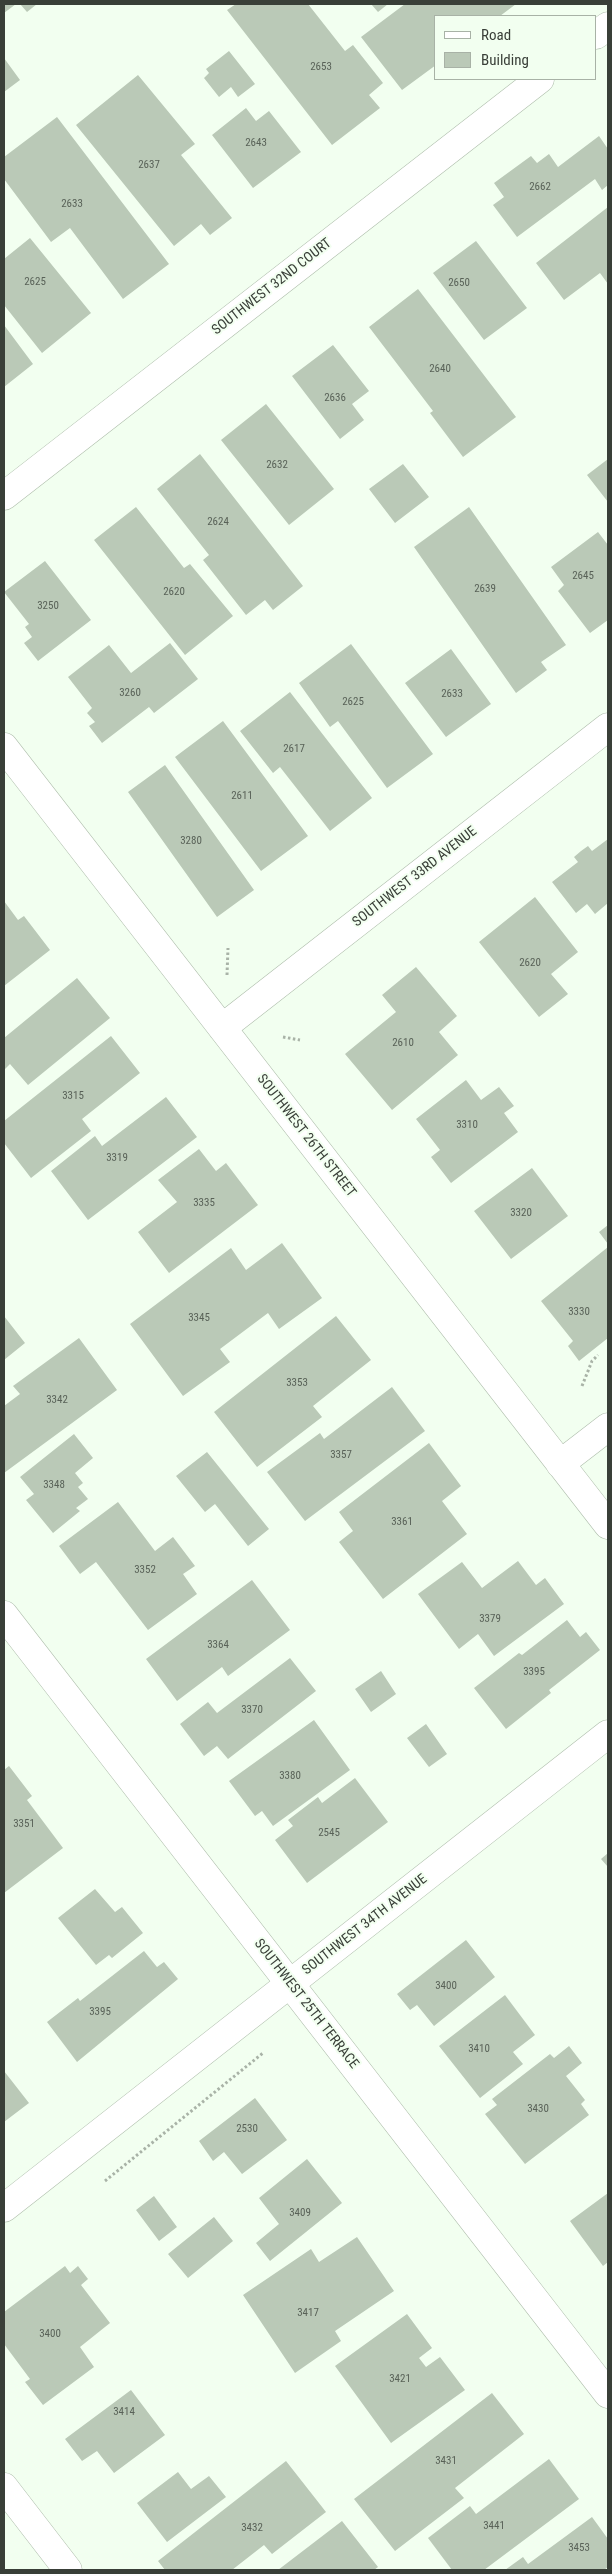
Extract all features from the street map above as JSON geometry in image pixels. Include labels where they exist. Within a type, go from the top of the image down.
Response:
[{"type":"street","points":[[597,34],[608,26]]},
{"type":"street","name":"SOUTHWEST 32ND COURT","points":[[4,496],[539,80]]},
{"type":"street","name":"SOUTHWEST 33RD AVENUE","points":[[222,1028],[608,727]]},
{"type":"street","name":"SOUTHWEST 26TH STREET","points":[[4,747],[608,1525]]},
{"type":"street","points":[[560,1464],[608,1427]]},
{"type":"street","name":"SOUTHWEST 25TH TERRACE","points":[[4,1615],[608,2394]]},
{"type":"street","name":"SOUTHWEST 34TH AVENUE","points":[[4,2208],[608,1734]]},
{"type":"street","points":[[4,2487],[68,2570]]},
{"type":"path","points":[[227,976],[228,948]]},
{"type":"path","points":[[283,1037],[300,1040]]},
{"type":"path","points":[[582,1386],[592,1361],[598,1355]]},
{"type":"path","points":[[105,2182],[263,2053]]},
{"type":"building","points":[[4,4],[16,4],[4,13]]},
{"type":"building","points":[[20,4],[37,4],[27,12]]},
{"type":"building","points":[[236,4],[308,4],[345,51],[353,45],[383,83],[369,95],[380,108],[332,145],[227,10]]},
{"type":"building","points":[[371,4],[388,4],[378,12]]},
{"type":"building","points":[[405,4],[516,4],[501,15],[434,15],[434,66],[402,90],[361,37]]},
{"type":"building","points":[[229,51],[255,84],[238,97],[231,87],[219,97],[204,78],[209,73],[206,69]]},
{"type":"building","points":[[4,58],[20,80],[4,92]]},
{"type":"building","points":[[138,75],[195,144],[181,155],[232,218],[210,235],[201,224],[174,246],[76,125]]},
{"type":"building","points":[[246,108],[256,121],[269,111],[301,152],[253,188],[212,135]]},
{"type":"building","points":[[57,117],[169,264],[123,299],[70,228],[51,242],[4,179],[4,157]]},
{"type":"building","points":[[599,136],[608,149],[608,185],[602,190],[595,179],[517,237],[493,205],[504,197],[494,183],[531,156],[537,163],[549,154],[558,167]]},
{"type":"building","points":[[608,207],[608,284],[600,273],[564,300],[536,263]]},
{"type":"building","points":[[30,238],[91,313],[42,353],[4,305],[4,259]]},
{"type":"building","points":[[476,241],[527,308],[484,340],[433,273]]},
{"type":"building","points":[[418,289],[516,417],[463,457],[430,413],[433,411],[369,327]]},
{"type":"building","points":[[4,325],[33,364],[4,387]]},
{"type":"building","points":[[333,345],[369,391],[352,404],[364,420],[340,439],[292,376]]},
{"type":"building","points":[[266,404],[334,489],[289,525],[221,440]]},
{"type":"building","points":[[200,454],[303,586],[273,610],[265,600],[246,615],[203,560],[209,555],[157,489]]},
{"type":"building","points":[[608,459],[608,502],[587,475]]},
{"type":"building","points":[[403,464],[429,497],[395,523],[369,489]]},
{"type":"building","points":[[136,507],[184,568],[190,564],[233,616],[185,655],[94,540]]},
{"type":"building","points":[[469,507],[566,645],[541,662],[547,670],[516,693],[414,547]]},
{"type":"building","points":[[598,532],[608,545],[608,620],[590,633],[558,591],[564,585],[551,567]]},
{"type":"building","points":[[45,561],[91,620],[38,661],[24,643],[32,637],[25,627],[29,624],[4,592]]},
{"type":"building","points":[[170,643],[198,679],[154,713],[149,707],[102,743],[89,726],[95,722],[87,713],[92,708],[68,677],[109,645],[131,673]]},
{"type":"building","points":[[351,644],[433,754],[387,788],[338,721],[330,727],[299,683]]},
{"type":"building","points":[[451,649],[491,704],[446,737],[405,683]]},
{"type":"building","points":[[290,692],[372,798],[330,831],[280,767],[273,773],[240,731]]},
{"type":"building","points":[[223,721],[308,836],[261,871],[175,757]]},
{"type":"building","points":[[165,765],[254,890],[217,917],[128,792]]},
{"type":"building","points":[[608,839],[608,903],[595,914],[587,904],[576,913],[552,882],[578,862],[574,857],[581,851],[588,846],[592,851]]},
{"type":"building","points":[[535,897],[578,952],[551,974],[568,994],[539,1017],[479,942]]},
{"type":"building","points":[[4,901],[18,920],[24,916],[50,950],[4,986]]},
{"type":"building","points":[[416,967],[457,1016],[439,1032],[458,1055],[392,1110],[345,1054],[396,1012],[382,995]]},
{"type":"building","points":[[77,978],[110,1018],[28,1085],[10,1064],[4,1070],[4,1038]]},
{"type":"building","points":[[111,1036],[140,1073],[82,1119],[91,1131],[31,1178],[4,1143],[4,1121]]},
{"type":"building","points":[[466,1080],[481,1100],[499,1087],[514,1106],[504,1113],[518,1132],[451,1183],[431,1157],[440,1150],[416,1119]]},
{"type":"building","points":[[166,1097],[197,1137],[88,1220],[51,1171],[95,1136],[102,1146]]},
{"type":"building","points":[[199,1149],[216,1171],[226,1163],[258,1205],[169,1273],[138,1232],[177,1202],[158,1180]]},
{"type":"building","points":[[532,1168],[568,1216],[511,1259],[474,1211]]},
{"type":"building","points":[[608,1225],[608,1244],[599,1232]]},
{"type":"building","points":[[282,1243],[322,1298],[279,1329],[268,1313],[220,1349],[230,1362],[183,1396],[130,1324],[231,1248],[246,1270]]},
{"type":"building","points":[[608,1247],[608,1338],[579,1361],[568,1346],[573,1341],[541,1301]]},
{"type":"building","points":[[4,1316],[25,1343],[4,1360]]},
{"type":"building","points":[[336,1316],[371,1360],[313,1406],[322,1417],[257,1467],[214,1412]]},
{"type":"building","points":[[79,1338],[117,1390],[4,1473],[4,1406],[20,1394],[13,1386]]},
{"type":"building","points":[[392,1387],[425,1431],[305,1521],[267,1472],[320,1433],[324,1439]]},
{"type":"building","points":[[74,1434],[93,1458],[75,1473],[83,1483],[78,1487],[88,1499],[76,1508],[80,1511],[53,1533],[26,1500],[34,1494],[20,1477]]},
{"type":"building","points":[[429,1443],[461,1486],[442,1501],[467,1534],[383,1599],[339,1542],[353,1531],[339,1512]]},
{"type":"building","points":[[207,1452],[269,1529],[248,1546],[215,1504],[205,1512],[176,1476]]},
{"type":"building","points":[[118,1502],[155,1551],[173,1537],[195,1566],[183,1574],[197,1594],[148,1630],[96,1562],[80,1574],[59,1546]]},
{"type":"building","points":[[518,1561],[536,1585],[545,1578],[564,1604],[494,1656],[478,1634],[459,1649],[418,1594],[462,1562],[482,1588]]},
{"type":"building","points":[[252,1580],[290,1630],[228,1676],[222,1667],[177,1701],[146,1659]]},
{"type":"building","points":[[567,1620],[580,1637],[586,1632],[600,1650],[549,1690],[551,1693],[506,1729],[474,1688],[519,1653],[522,1655]]},
{"type":"building","points":[[290,1658],[316,1691],[228,1759],[217,1746],[204,1756],[180,1724],[208,1702],[217,1713]]},
{"type":"building","points":[[381,1671],[396,1694],[371,1712],[355,1689]]},
{"type":"building","points":[[314,1720],[350,1770],[273,1826],[262,1811],[255,1816],[229,1781]]},
{"type":"building","points":[[426,1724],[447,1754],[429,1767],[407,1738]]},
{"type":"building","points":[[9,1766],[32,1796],[27,1800],[63,1848],[4,1893],[4,1770]]},
{"type":"building","points":[[355,1778],[388,1822],[307,1883],[275,1840],[293,1826],[288,1820],[318,1797],[322,1803]]},
{"type":"building","points":[[608,1853],[608,1867],[601,1859]]},
{"type":"building","points":[[95,1889],[115,1912],[122,1907],[143,1933],[112,1958],[109,1955],[96,1965],[58,1918]]},
{"type":"building","points":[[466,1940],[495,1977],[434,2026],[417,2005],[410,2010],[397,1994]]},
{"type":"building","points":[[144,1951],[157,1967],[164,1962],[178,1979],[77,2062],[47,2022],[78,1998],[80,2001]]},
{"type":"building","points":[[505,1995],[535,2035],[513,2052],[523,2064],[480,2098],[439,2046]]},
{"type":"building","points":[[569,2046],[582,2063],[566,2076],[585,2100],[581,2104],[589,2115],[525,2164],[485,2114],[497,2105],[492,2099],[550,2054],[554,2058]]},
{"type":"building","points":[[4,2071],[29,2103],[4,2122]]},
{"type":"building","points":[[255,2098],[287,2140],[242,2174],[224,2152],[213,2161],[199,2141]]},
{"type":"building","points":[[307,2159],[342,2203],[270,2261],[256,2243],[279,2224],[259,2198]]},
{"type":"building","points":[[608,2193],[608,2262],[603,2266],[570,2221]]},
{"type":"building","points":[[154,2196],[177,2227],[159,2241],[136,2210]]},
{"type":"building","points":[[214,2217],[233,2241],[188,2278],[168,2254]]},
{"type":"building","points":[[357,2237],[394,2291],[335,2331],[341,2341],[295,2373],[243,2295],[311,2249],[319,2262]]},
{"type":"building","points":[[65,2266],[70,2273],[78,2266],[88,2279],[81,2285],[110,2323],[80,2347],[94,2367],[43,2405],[25,2382],[30,2379],[4,2344],[4,2312]]},
{"type":"building","points":[[407,2314],[432,2348],[419,2358],[426,2367],[440,2357],[465,2390],[391,2443],[335,2366]]},
{"type":"building","points":[[131,2390],[165,2435],[114,2473],[97,2451],[82,2461],[65,2439]]},
{"type":"building","points":[[492,2393],[524,2434],[455,2488],[464,2498],[395,2551],[354,2499]]},
{"type":"building","points":[[549,2459],[579,2499],[484,2570],[452,2570],[428,2538],[470,2506],[476,2514]]},
{"type":"building","points":[[286,2461],[326,2512],[272,2554],[264,2545],[232,2570],[165,2570],[158,2561]]},
{"type":"building","points":[[178,2472],[191,2489],[209,2476],[226,2497],[167,2542],[137,2503]]},
{"type":"building","points":[[592,2517],[608,2539],[608,2567],[604,2570],[505,2570],[523,2557],[528,2564]]},
{"type":"building","points":[[342,2521],[378,2567],[374,2570],[278,2570]]}]
